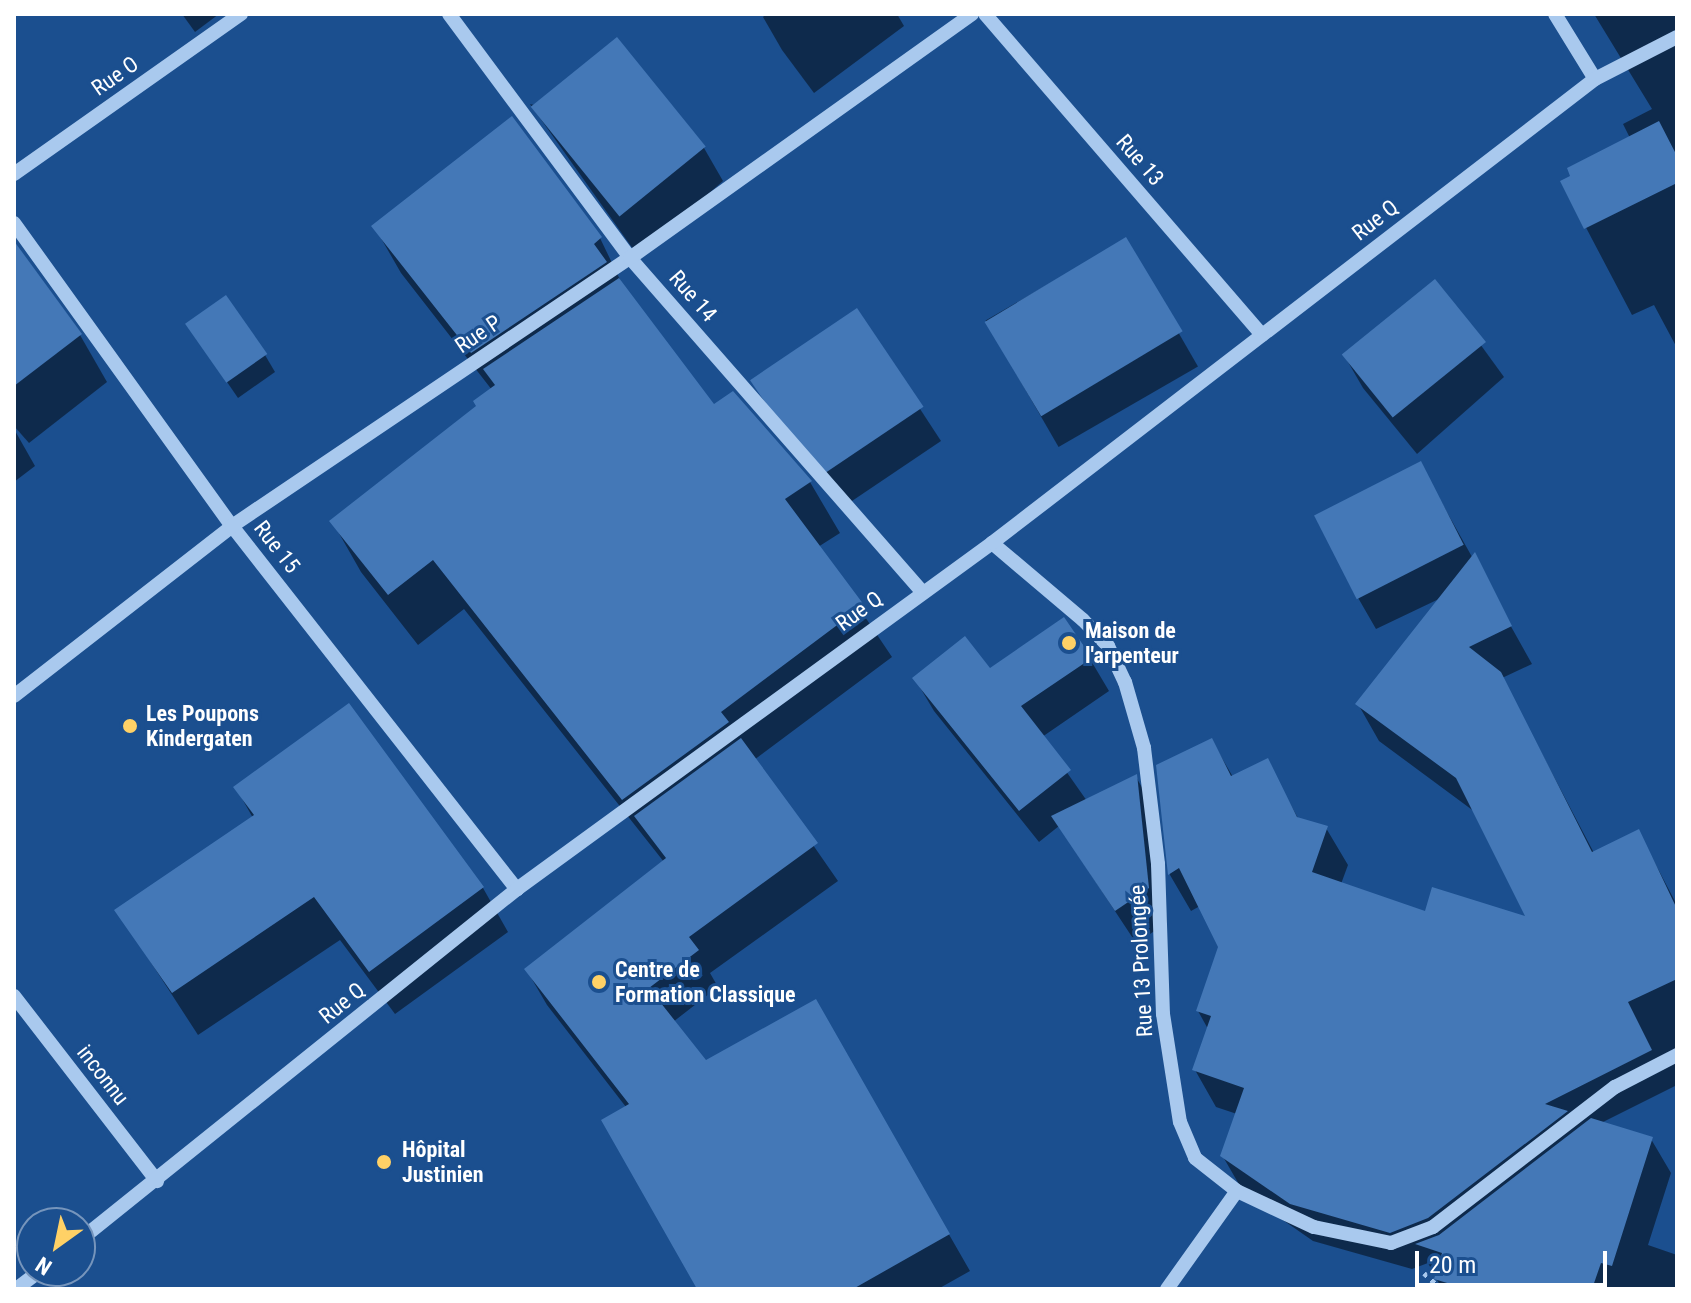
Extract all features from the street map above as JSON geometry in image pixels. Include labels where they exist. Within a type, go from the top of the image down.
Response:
[{"type":"street","name":"Rue O","points":[[14,174],[241,14]]},
{"type":"street","name":"Rue 14","points":[[449,14],[630,258],[922,592]]},
{"type":"street","name":"Rue P","points":[[14,696],[232,526],[630,258],[972,14]]},
{"type":"street","name":"Rue 13","points":[[985,14],[1262,335]]},
{"type":"street","points":[[1555,14],[1595,79]]},
{"type":"street","name":"Rue Q","points":[[96,1228],[517,889],[992,543],[1595,79],[1677,37]]},
{"type":"street","name":"Rue 15","points":[[14,223],[232,526],[517,889]]},
{"type":"street","name":"Rue 13 Prolongée","points":[[992,543],[1054,590],[1108,646],[1125,682],[1144,748],[1158,864],[1163,1014],[1180,1122],[1195,1158],[1237,1191],[1314,1227],[1391,1243],[1433,1227],[1615,1087],[1677,1055]]},
{"type":"street","name":"inconnu","points":[[14,996],[157,1181]]},
{"type":"street","points":[[1167,1289],[1237,1191]]},
{"type":"building","points":[[617,37],[706,147],[619,216],[531,107]]},
{"type":"building","points":[[512,116],[602,237],[594,244],[607,262],[471,353],[371,226]]},
{"type":"building","points":[[1659,121],[1677,156],[1677,183],[1584,229],[1560,181],[1570,176],[1567,168]]},
{"type":"building","points":[[1126,237],[1183,331],[1041,416],[985,322]]},
{"type":"building","points":[[14,241],[82,334],[14,386]]},
{"type":"building","points":[[619,278],[714,404],[733,391],[812,481],[785,499],[864,605],[721,712],[729,722],[622,800],[433,560],[388,595],[329,521],[476,406],[473,401],[495,385],[483,369]]},
{"type":"building","points":[[1435,279],[1486,342],[1393,417],[1342,355]]},
{"type":"building","points":[[226,295],[267,354],[226,383],[185,324]]},
{"type":"building","points":[[857,308],[924,407],[817,479],[750,380]]},
{"type":"building","points":[[1421,461],[1464,545],[1357,599],[1314,515]]},
{"type":"building","points":[[1475,552],[1512,626],[1469,647],[1501,672],[1592,852],[1639,829],[1677,909],[1677,979],[1628,1002],[1652,1050],[1545,1104],[1568,1111],[1428,1218],[1390,1233],[1290,1204],[1220,1156],[1244,1088],[1192,1070],[1211,1016],[1196,1011],[1218,947],[1179,868],[1168,875],[1156,765],[1212,738],[1231,776],[1268,758],[1297,817],[1328,826],[1312,872],[1425,911],[1432,887],[1525,916],[1456,778],[1355,704]]},
{"type":"building","points":[[1064,617],[1092,658],[1021,706],[1071,770],[1019,811],[912,678],[965,636],[990,668]]},
{"type":"building","points":[[349,703],[484,887],[369,972],[314,897],[172,993],[114,910],[254,815],[233,787]]},
{"type":"building","points":[[741,738],[818,843],[689,937],[699,950],[649,988],[706,1060],[816,999],[950,1234],[853,1289],[697,1289],[601,1120],[629,1104],[524,969],[666,858],[634,816]]},
{"type":"building","points":[[1137,774],[1149,888],[1115,911],[1051,816]]},
{"type":"building","points":[[1591,1118],[1653,1137],[1612,1266],[1601,1263],[1592,1289],[1467,1289],[1434,1279],[1442,1253],[1415,1244],[1439,1235]]},
{"type":"place","name":"Maison de l'arpenteur","points":[[1069,643]]},
{"type":"place","name":"Les Poupons Kindergaten","points":[[130,726]]},
{"type":"place","name":"Centre de Formation Classique","points":[[599,982]]},
{"type":"place","name":"Hôpital Justinien","points":[[384,1162]]}]
